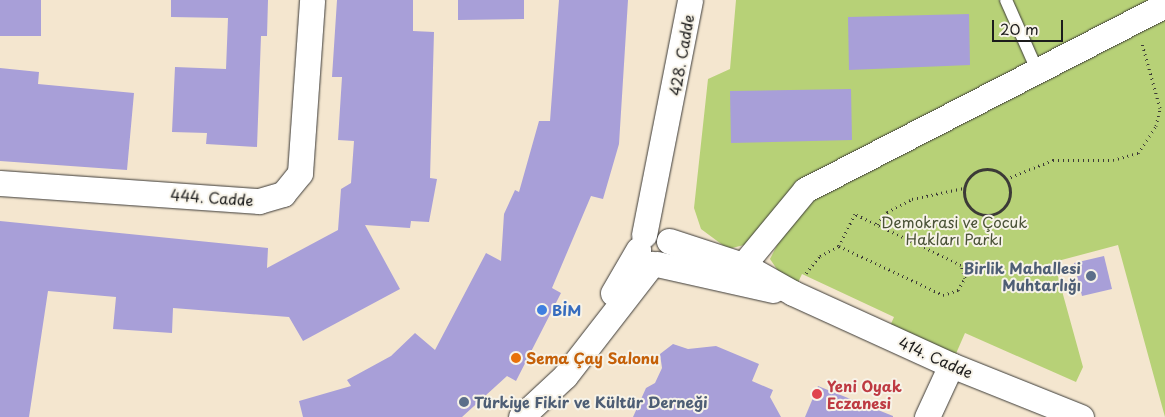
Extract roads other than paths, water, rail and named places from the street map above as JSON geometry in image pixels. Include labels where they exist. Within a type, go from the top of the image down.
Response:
[{"type":"street","name":"444. Cadde","points":[[0,182],[259,201],[283,194],[300,173],[312,0]]},
{"type":"street","name":"428. Cadde","points":[[654,248],[671,110],[690,0]]},
{"type":"street","points":[[744,266],[805,190],[1165,5]]},
{"type":"street","points":[[654,248],[744,266],[794,294]]},
{"type":"street","points":[[654,248],[794,294]]},
{"type":"street","points":[[521,417],[565,376],[654,248]]},
{"type":"street","name":"414. Cadde","points":[[794,294],[951,365],[1081,417]]},
{"type":"street","points":[[927,417],[951,365]]},
{"type":"lane","points":[[1006,0],[1037,70]]},
{"type":"place","name":"Birlik Mahallesi Muhtarlığı","points":[[1091,276]]},
{"type":"place","name":"BİM","points":[[542,310]]},
{"type":"place","name":"Sema Çay Salonu","points":[[516,358]]},
{"type":"place","name":"Yeni Oyak Eczanesi","points":[[817,394]]},
{"type":"place","name":"Türkiye Fikir ve Kültür Derneği","points":[[464,402]]},
{"type":"park label","name":"Demokrasi ve Çocuk Hakları Parkı","points":[[954,230]]}]
